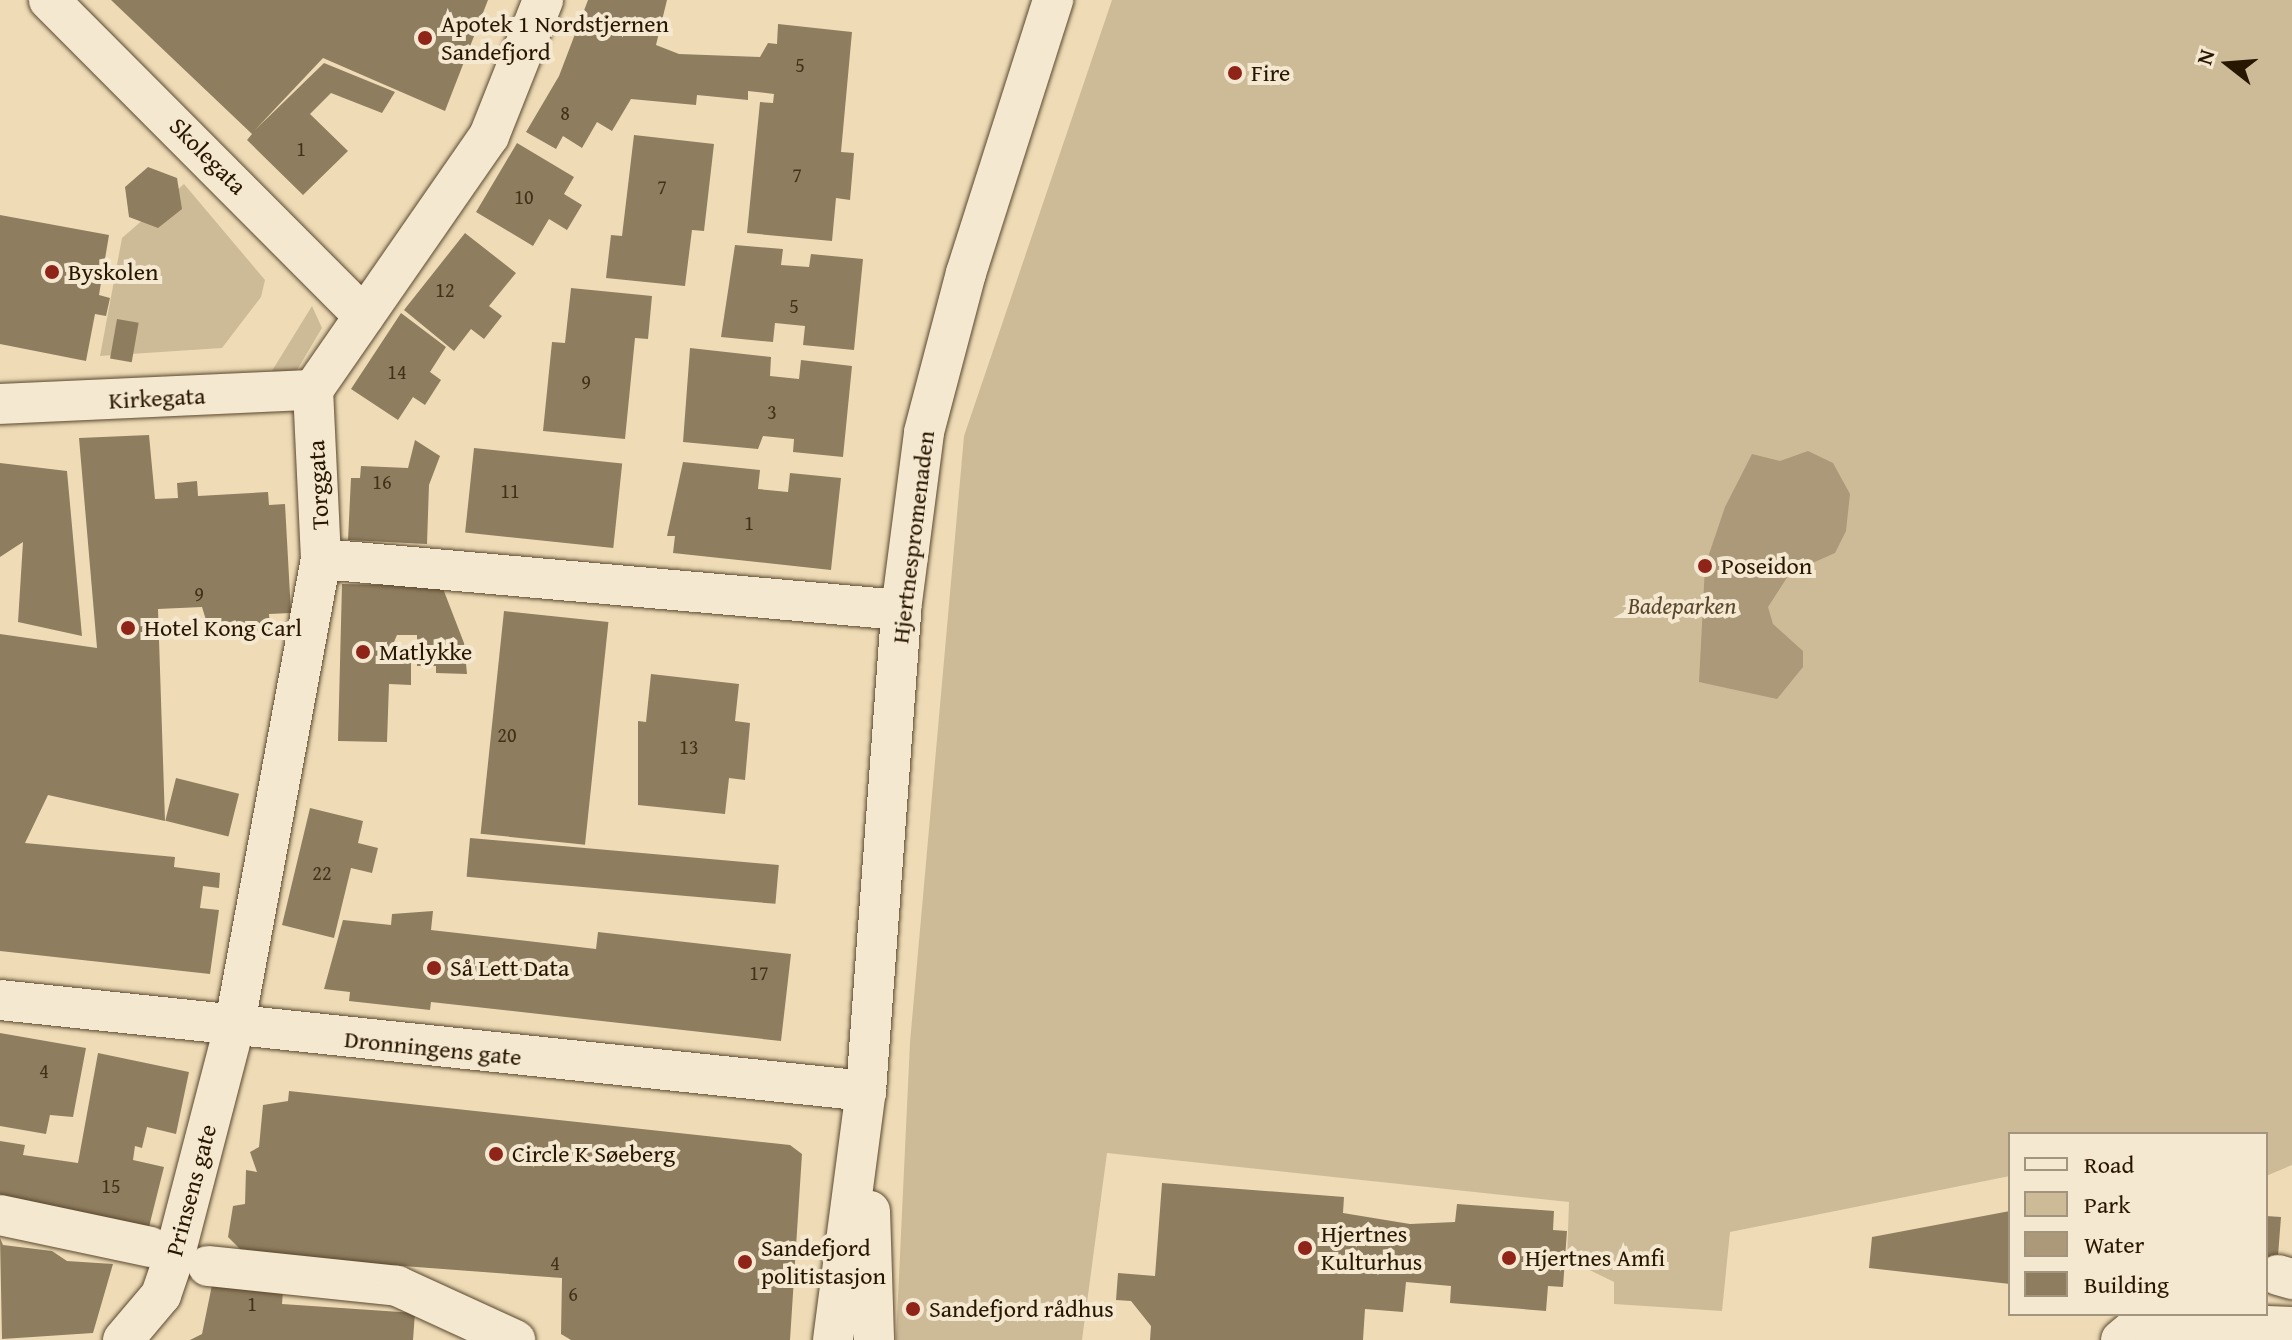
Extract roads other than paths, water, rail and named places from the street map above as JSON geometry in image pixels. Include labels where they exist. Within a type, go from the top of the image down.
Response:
[{"type":"street","name":"Skolegata","points":[[49,0],[364,316]]},
{"type":"street","points":[[313,390],[489,136],[543,0]]},
{"type":"street","name":"Hjertnespromenaden","points":[[833,1340],[866,1091],[901,610],[924,432],[966,273],[1053,0]]},
{"type":"street","name":"Kirkegata","points":[[0,404],[313,390]]},
{"type":"street","name":"Torggata","points":[[234,1028],[321,559],[313,390]]},
{"type":"street","points":[[321,559],[901,610]]},
{"type":"street","name":"Dronningens gate","points":[[0,1000],[234,1028],[866,1091]]},
{"type":"street","name":"Prinsens gate","points":[[123,1340],[161,1295],[234,1028]]},
{"type":"street","name":"Hjertnespromenaden","points":[[866,1091],[874,1340]]},
{"type":"street","points":[[0,1215],[151,1247]]},
{"type":"street","points":[[208,1266],[397,1286],[515,1340]]},
{"type":"street","points":[[2121,1340],[2144,1321],[2292,1327]]},
{"type":"water","points":[[1808,451],[1833,463],[1850,494],[1846,531],[1835,553],[1790,573],[1768,607],[1773,624],[1803,651],[1803,667],[1777,699],[1699,682],[1705,566],[1725,507],[1752,454],[1780,461]]},
{"type":"place","name":"Apotek 1 Nordstjernen Sandefjord","points":[[425,38]]},
{"type":"place","name":"Fire","points":[[1235,73]]},
{"type":"place","name":"Byskolen","points":[[52,272]]},
{"type":"place","name":"Poseidon","points":[[1705,566]]},
{"type":"place","name":"Hotel Kong Carl","points":[[128,628]]},
{"type":"place","name":"Matlykke","points":[[363,652]]},
{"type":"place","name":"Så Lett Data","points":[[434,968]]},
{"type":"place","name":"Circle K Søeberg","points":[[496,1154]]},
{"type":"place","name":"Hjertnes Kulturhus","points":[[1305,1248]]},
{"type":"place","name":"Hjertnes Amfi","points":[[1509,1258]]},
{"type":"place","name":"Sandefjord politistasjon","points":[[745,1262]]},
{"type":"place","name":"Sandefjord rådhus","points":[[913,1309]]},
{"type":"park label","name":"Badeparken","points":[[1682,606]]}]
